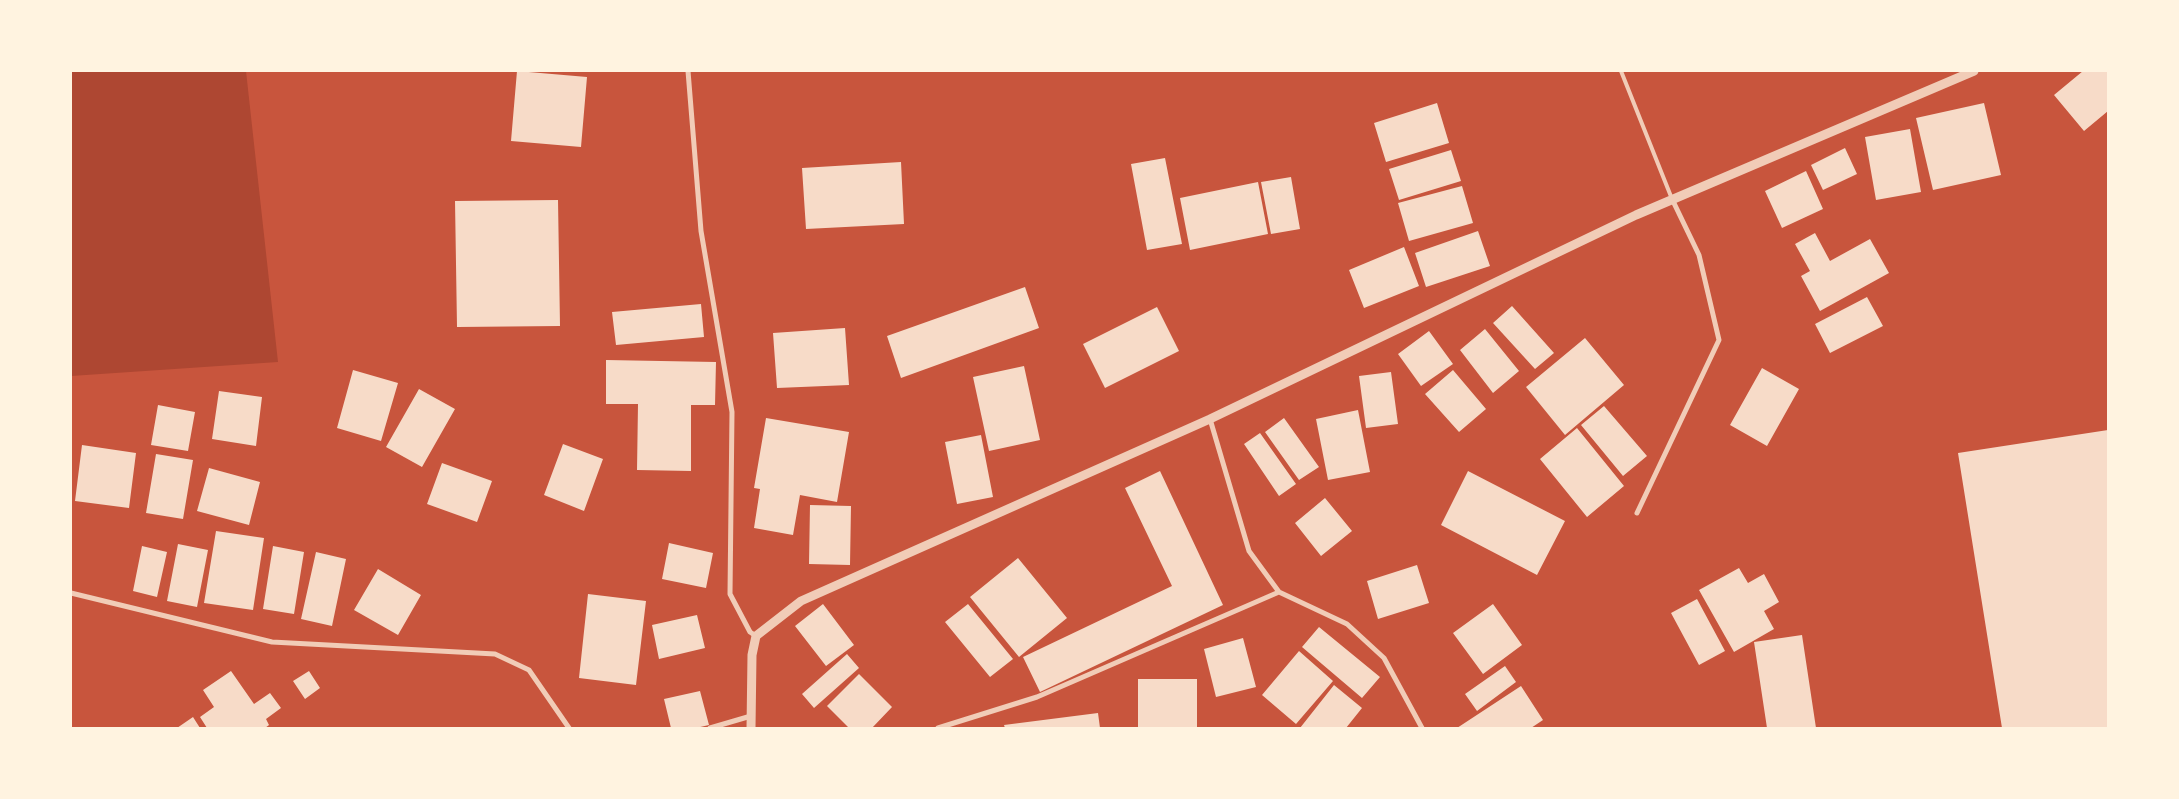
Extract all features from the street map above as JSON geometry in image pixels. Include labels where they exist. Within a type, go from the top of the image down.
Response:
[{"type":"street","points":[[688,71],[701,231],[732,412],[730,594],[750,632],[756,636]]},
{"type":"street","points":[[751,728],[752,655],[756,636],[801,601],[1210,419],[1672,199],[1974,71]]},
{"type":"street","points":[[1637,513],[1719,340],[1699,255],[1672,199]]},
{"type":"street","points":[[1210,419],[1249,551],[1279,592],[1347,624],[1384,658],[1422,728]]},
{"type":"street","points":[[938,728],[1037,697],[1279,592]]},
{"type":"street","points":[[71,593],[272,642],[495,654],[529,670],[569,728]]},
{"type":"street","points":[[710,728],[752,716]]},
{"type":"lane","points":[[1621,71],[1672,199]]},
{"type":"shaded area","points":[[71,71],[246,71],[278,362],[71,376]]},
{"type":"building","points":[[517,71],[587,77],[581,147],[511,141]]},
{"type":"building","points":[[2083,71],[2108,71],[2108,111],[2084,131],[2054,95]]},
{"type":"building","points":[[1437,103],[1449,143],[1386,162],[1374,123]]},
{"type":"building","points":[[1984,103],[2001,175],[1933,190],[1916,118]]},
{"type":"building","points":[[1910,129],[1921,192],[1876,200],[1865,137]]},
{"type":"building","points":[[1845,148],[1857,174],[1823,190],[1811,165]]},
{"type":"building","points":[[1451,150],[1461,181],[1399,200],[1389,169]]},
{"type":"building","points":[[1165,158],[1182,244],[1147,250],[1131,164]]},
{"type":"building","points":[[901,162],[904,224],[806,229],[802,168]]},
{"type":"building","points":[[1806,171],[1823,209],[1782,228],[1765,191]]},
{"type":"building","points":[[1291,177],[1300,229],[1271,234],[1261,182]]},
{"type":"building","points":[[1258,182],[1268,234],[1190,250],[1180,198]]},
{"type":"building","points":[[1462,186],[1473,223],[1409,241],[1398,203]]},
{"type":"building","points":[[558,200],[560,326],[457,327],[455,201]]},
{"type":"building","points":[[1478,231],[1490,266],[1426,287],[1415,253]]},
{"type":"building","points":[[1815,233],[1830,261],[1870,239],[1889,273],[1820,311],[1801,276],[1810,271],[1795,244]]},
{"type":"building","points":[[1404,247],[1419,286],[1364,308],[1349,270]]},
{"type":"building","points":[[1025,287],[1039,328],[901,378],[887,336]]},
{"type":"building","points":[[1867,297],[1883,326],[1830,353],[1815,324]]},
{"type":"building","points":[[701,304],[704,337],[616,345],[612,312]]},
{"type":"building","points":[[1512,306],[1554,353],[1535,369],[1493,323]]},
{"type":"building","points":[[1157,307],[1179,351],[1105,388],[1083,344]]},
{"type":"building","points":[[845,328],[849,385],[777,388],[773,333]]},
{"type":"building","points":[[1485,329],[1519,371],[1493,393],[1460,350]]},
{"type":"building","points":[[1429,331],[1453,364],[1421,386],[1398,354]]},
{"type":"building","points":[[1585,338],[1624,385],[1565,435],[1526,387]]},
{"type":"building","points":[[606,360],[716,362],[715,405],[691,405],[691,471],[637,470],[638,404],[606,404]]},
{"type":"building","points":[[1024,366],[1040,440],[989,451],[973,377]]},
{"type":"building","points":[[1762,368],[1799,389],[1767,446],[1730,425]]},
{"type":"building","points":[[353,370],[398,383],[381,441],[337,428]]},
{"type":"building","points":[[1453,370],[1486,409],[1459,432],[1425,394]]},
{"type":"building","points":[[1391,372],[1398,424],[1366,428],[1359,376]]},
{"type":"building","points":[[419,389],[455,409],[422,467],[386,447]]},
{"type":"building","points":[[219,391],[262,397],[256,446],[212,439]]},
{"type":"building","points":[[158,405],[195,412],[188,451],[151,445]]},
{"type":"building","points":[[1604,406],[1647,456],[1623,476],[1581,425]]},
{"type":"building","points":[[1358,410],[1370,472],[1328,480],[1316,419]]},
{"type":"building","points":[[766,418],[849,432],[837,502],[800,495],[793,535],[754,528],[760,489],[754,488]]},
{"type":"building","points":[[1284,418],[1319,467],[1299,480],[1265,432]]},
{"type":"building","points":[[1577,428],[1624,486],[1587,517],[1540,459]]},
{"type":"building","points":[[2108,430],[2108,728],[2002,728],[1958,453]]},
{"type":"building","points":[[1260,433],[1296,484],[1279,496],[1244,444]]},
{"type":"building","points":[[981,435],[993,497],[957,504],[945,442]]},
{"type":"building","points":[[563,444],[603,459],[584,511],[544,495]]},
{"type":"building","points":[[82,445],[136,453],[129,508],[75,501]]},
{"type":"building","points":[[156,454],[193,460],[183,519],[146,513]]},
{"type":"building","points":[[442,463],[492,481],[477,522],[427,504]]},
{"type":"building","points":[[209,468],[260,482],[249,525],[197,511]]},
{"type":"building","points":[[1160,471],[1223,605],[1040,692],[1023,657],[1172,586],[1125,488]]},
{"type":"building","points":[[1468,471],[1565,521],[1537,575],[1441,525]]},
{"type":"building","points":[[1325,498],[1352,531],[1321,556],[1295,523]]},
{"type":"building","points":[[810,505],[851,506],[850,565],[809,564]]},
{"type":"building","points":[[216,531],[264,538],[253,610],[204,603]]},
{"type":"building","points":[[669,543],[713,553],[706,588],[662,579]]},
{"type":"building","points":[[178,544],[208,550],[197,607],[167,601]]},
{"type":"building","points":[[142,546],[167,552],[157,597],[133,591]]},
{"type":"building","points":[[273,546],[304,552],[294,614],[263,609]]},
{"type":"building","points":[[316,552],[346,559],[332,626],[301,619]]},
{"type":"building","points":[[1018,558],[1067,618],[1019,657],[970,597]]},
{"type":"building","points":[[1417,565],[1429,603],[1378,619],[1367,581]]},
{"type":"building","points":[[1739,568],[1748,583],[1764,574],[1779,602],[1764,611],[1774,629],[1734,652],[1699,590]]},
{"type":"building","points":[[378,569],[421,595],[398,635],[354,610]]},
{"type":"building","points":[[588,594],[646,601],[636,685],[579,678]]},
{"type":"building","points":[[1697,599],[1725,651],[1699,665],[1671,613]]},
{"type":"building","points":[[823,604],[854,645],[826,666],[795,626]]},
{"type":"building","points":[[968,604],[1013,659],[990,677],[945,622]]},
{"type":"building","points":[[1493,604],[1522,645],[1483,674],[1453,633]]},
{"type":"building","points":[[697,615],[705,648],[659,659],[652,625]]},
{"type":"building","points":[[1319,627],[1380,677],[1362,698],[1302,647]]},
{"type":"building","points":[[1802,635],[1816,728],[1767,728],[1754,642]]},
{"type":"building","points":[[1243,638],[1256,687],[1216,697],[1204,649]]},
{"type":"building","points":[[1299,651],[1333,681],[1296,724],[1262,695]]},
{"type":"building","points":[[847,654],[859,668],[814,708],[802,694]]},
{"type":"building","points":[[1505,666],[1516,682],[1477,711],[1465,694]]},
{"type":"building","points":[[231,671],[254,704],[270,693],[281,708],[266,719],[269,725],[265,728],[207,728],[200,717],[214,707],[203,690]]},
{"type":"building","points":[[309,671],[320,688],[305,699],[293,681]]},
{"type":"building","points":[[859,674],[892,707],[872,728],[849,728],[827,706]]},
{"type":"building","points":[[1138,679],[1197,679],[1197,728],[1138,728]]},
{"type":"building","points":[[1334,685],[1362,708],[1346,728],[1300,728]]},
{"type":"building","points":[[1521,686],[1543,720],[1531,728],[1457,728]]},
{"type":"building","points":[[700,691],[709,725],[696,728],[671,728],[664,699]]},
{"type":"building","points":[[1098,713],[1100,728],[1005,728],[1004,725]]},
{"type":"building","points":[[193,717],[200,728],[177,728]]}]
